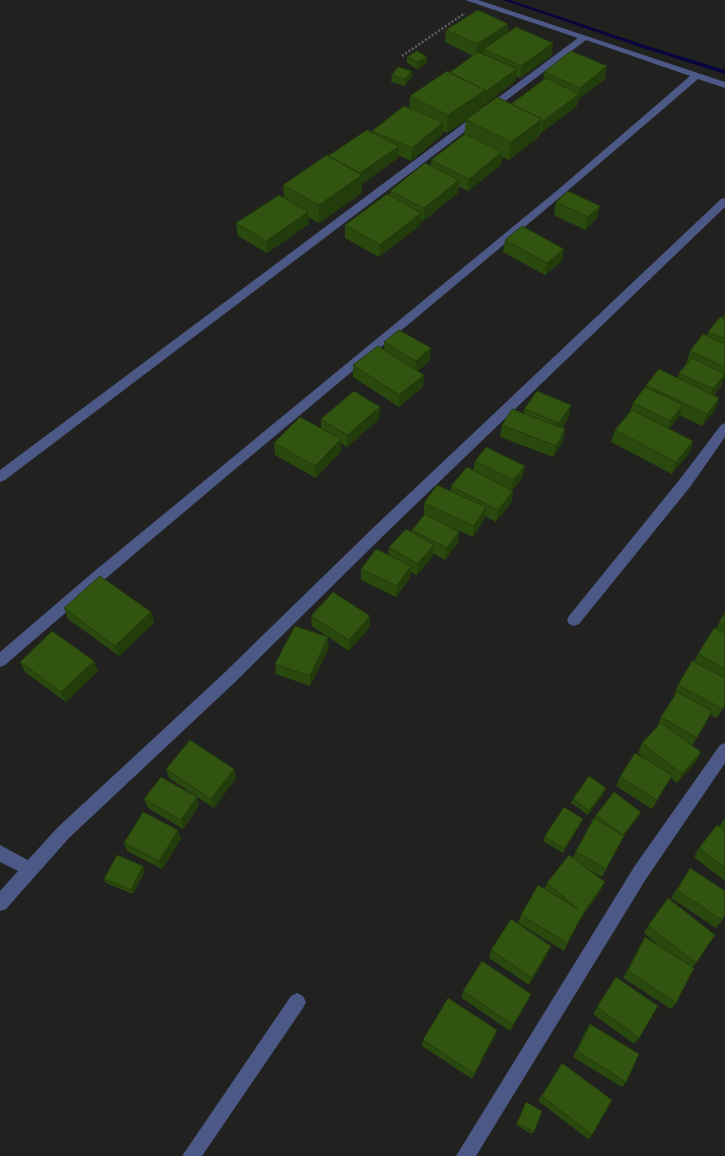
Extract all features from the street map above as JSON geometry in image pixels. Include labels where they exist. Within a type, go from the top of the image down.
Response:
[{"type":"street","points":[[471,1],[585,37],[725,86]]},
{"type":"street","points":[[0,477],[585,37]]},
{"type":"street","points":[[0,662],[96,578],[564,190],[696,76]]},
{"type":"street","points":[[0,903],[63,833],[228,680],[380,530],[725,201]]},
{"type":"street","points":[[574,620],[685,483],[725,428]]},
{"type":"street","points":[[466,1156],[640,873],[725,750]]},
{"type":"street","points":[[0,853],[29,869]]},
{"type":"street","points":[[191,1156],[297,1002]]},
{"type":"path","points":[[402,56],[471,1]]},
{"type":"building","points":[[478,10],[508,24],[477,44],[446,30]]},
{"type":"building","points":[[516,27],[553,43],[521,66],[484,49]]},
{"type":"building","points":[[417,51],[427,57],[417,62],[407,57]]},
{"type":"building","points":[[571,51],[607,66],[580,88],[544,72]]},
{"type":"building","points":[[478,52],[517,69],[485,92],[485,90],[449,73]]},
{"type":"building","points":[[398,67],[412,71],[405,79],[392,75]]},
{"type":"building","points":[[447,71],[485,90],[448,115],[410,96]]},
{"type":"building","points":[[546,78],[579,94],[543,121],[511,104]]},
{"type":"building","points":[[497,97],[542,119],[511,142],[466,120]]},
{"type":"building","points":[[404,106],[443,122],[412,148],[372,131]]},
{"type":"building","points":[[367,130],[399,146],[360,173],[328,156]]},
{"type":"building","points":[[465,134],[502,152],[469,179],[431,160]]},
{"type":"building","points":[[327,155],[362,175],[319,205],[283,185]]},
{"type":"building","points":[[425,163],[459,180],[424,208],[390,191]]},
{"type":"building","points":[[568,191],[600,206],[588,217],[556,202]]},
{"type":"building","points":[[387,194],[421,213],[380,245],[345,225]]},
{"type":"building","points":[[279,195],[308,212],[266,241],[236,223]]},
{"type":"building","points":[[522,226],[564,249],[547,263],[505,240]]},
{"type":"building","points":[[720,317],[725,319],[725,339],[708,332]]},
{"type":"building","points":[[399,330],[431,348],[416,361],[384,342]]},
{"type":"building","points":[[703,334],[725,344],[725,367],[690,351]]},
{"type":"building","points":[[378,346],[424,375],[399,395],[353,365]]},
{"type":"building","points":[[692,358],[725,374],[713,389],[679,373]]},
{"type":"building","points":[[659,369],[719,398],[707,414],[646,385]]},
{"type":"building","points":[[645,387],[683,405],[670,421],[633,403]]},
{"type":"building","points":[[354,391],[380,407],[347,435],[321,419]]},
{"type":"building","points":[[537,391],[571,405],[559,423],[524,409]]},
{"type":"building","points":[[512,409],[565,429],[556,446],[502,425]]},
{"type":"building","points":[[632,410],[693,441],[676,462],[615,430]]},
{"type":"building","points":[[300,417],[341,439],[315,466],[274,443]]},
{"type":"building","points":[[486,447],[525,466],[513,480],[475,461]]},
{"type":"building","points":[[467,467],[513,491],[498,510],[451,486]]},
{"type":"building","points":[[437,485],[486,507],[474,526],[424,503]]},
{"type":"building","points":[[425,514],[459,532],[447,548],[412,530]]},
{"type":"building","points":[[406,529],[434,545],[417,564],[389,547]]},
{"type":"building","points":[[376,549],[411,566],[397,586],[361,569]]},
{"type":"building","points":[[100,576],[151,612],[115,646],[64,608]]},
{"type":"building","points":[[333,592],[370,616],[349,640],[311,616]]},
{"type":"building","points":[[725,613],[725,625],[719,622]]},
{"type":"building","points":[[295,626],[328,637],[310,676],[275,664]]},
{"type":"building","points":[[714,628],[725,634],[725,669],[698,654]]},
{"type":"building","points":[[52,631],[94,661],[61,692],[20,662]]},
{"type":"building","points":[[692,661],[725,678],[725,705],[723,709],[678,685]]},
{"type":"building","points":[[677,692],[712,711],[697,738],[661,717]]},
{"type":"building","points":[[661,723],[701,752],[682,774],[642,743]]},
{"type":"building","points":[[190,740],[234,769],[211,799],[166,769]]},
{"type":"building","points":[[635,753],[672,775],[657,800],[620,777]]},
{"type":"building","points":[[589,776],[606,788],[589,811],[573,799]]},
{"type":"building","points":[[161,777],[197,797],[181,820],[144,799]]},
{"type":"building","points":[[614,792],[641,812],[623,835],[596,815]]},
{"type":"building","points":[[564,807],[583,819],[564,849],[545,836]]},
{"type":"building","points":[[143,812],[178,830],[159,861],[124,843]]},
{"type":"building","points":[[594,818],[624,836],[606,869],[576,851]]},
{"type":"building","points":[[717,825],[725,831],[725,868],[699,848]]},
{"type":"building","points":[[117,855],[143,866],[131,890],[104,879]]},
{"type":"building","points":[[569,855],[605,882],[584,912],[567,943],[521,915],[538,885],[578,909],[547,883]]},
{"type":"building","points":[[690,868],[725,891],[725,915],[722,920],[677,890]]},
{"type":"building","points":[[668,898],[715,935],[696,963],[648,926]]},
{"type":"building","points":[[511,919],[551,946],[532,978],[491,950]]},
{"type":"building","points":[[645,937],[694,968],[676,1003],[628,971]]},
{"type":"building","points":[[482,961],[531,994],[513,1025],[463,991]]},
{"type":"building","points":[[616,977],[658,1006],[639,1038],[597,1007]]},
{"type":"building","points":[[448,998],[497,1030],[474,1074],[423,1040]]},
{"type":"building","points":[[590,1024],[639,1054],[626,1082],[577,1051]]},
{"type":"building","points":[[562,1063],[612,1100],[592,1135],[542,1096]]},
{"type":"building","points":[[526,1102],[542,1111],[534,1132],[517,1123]]},
{"type":"waterway","points":[[505,0],[725,72]]}]
